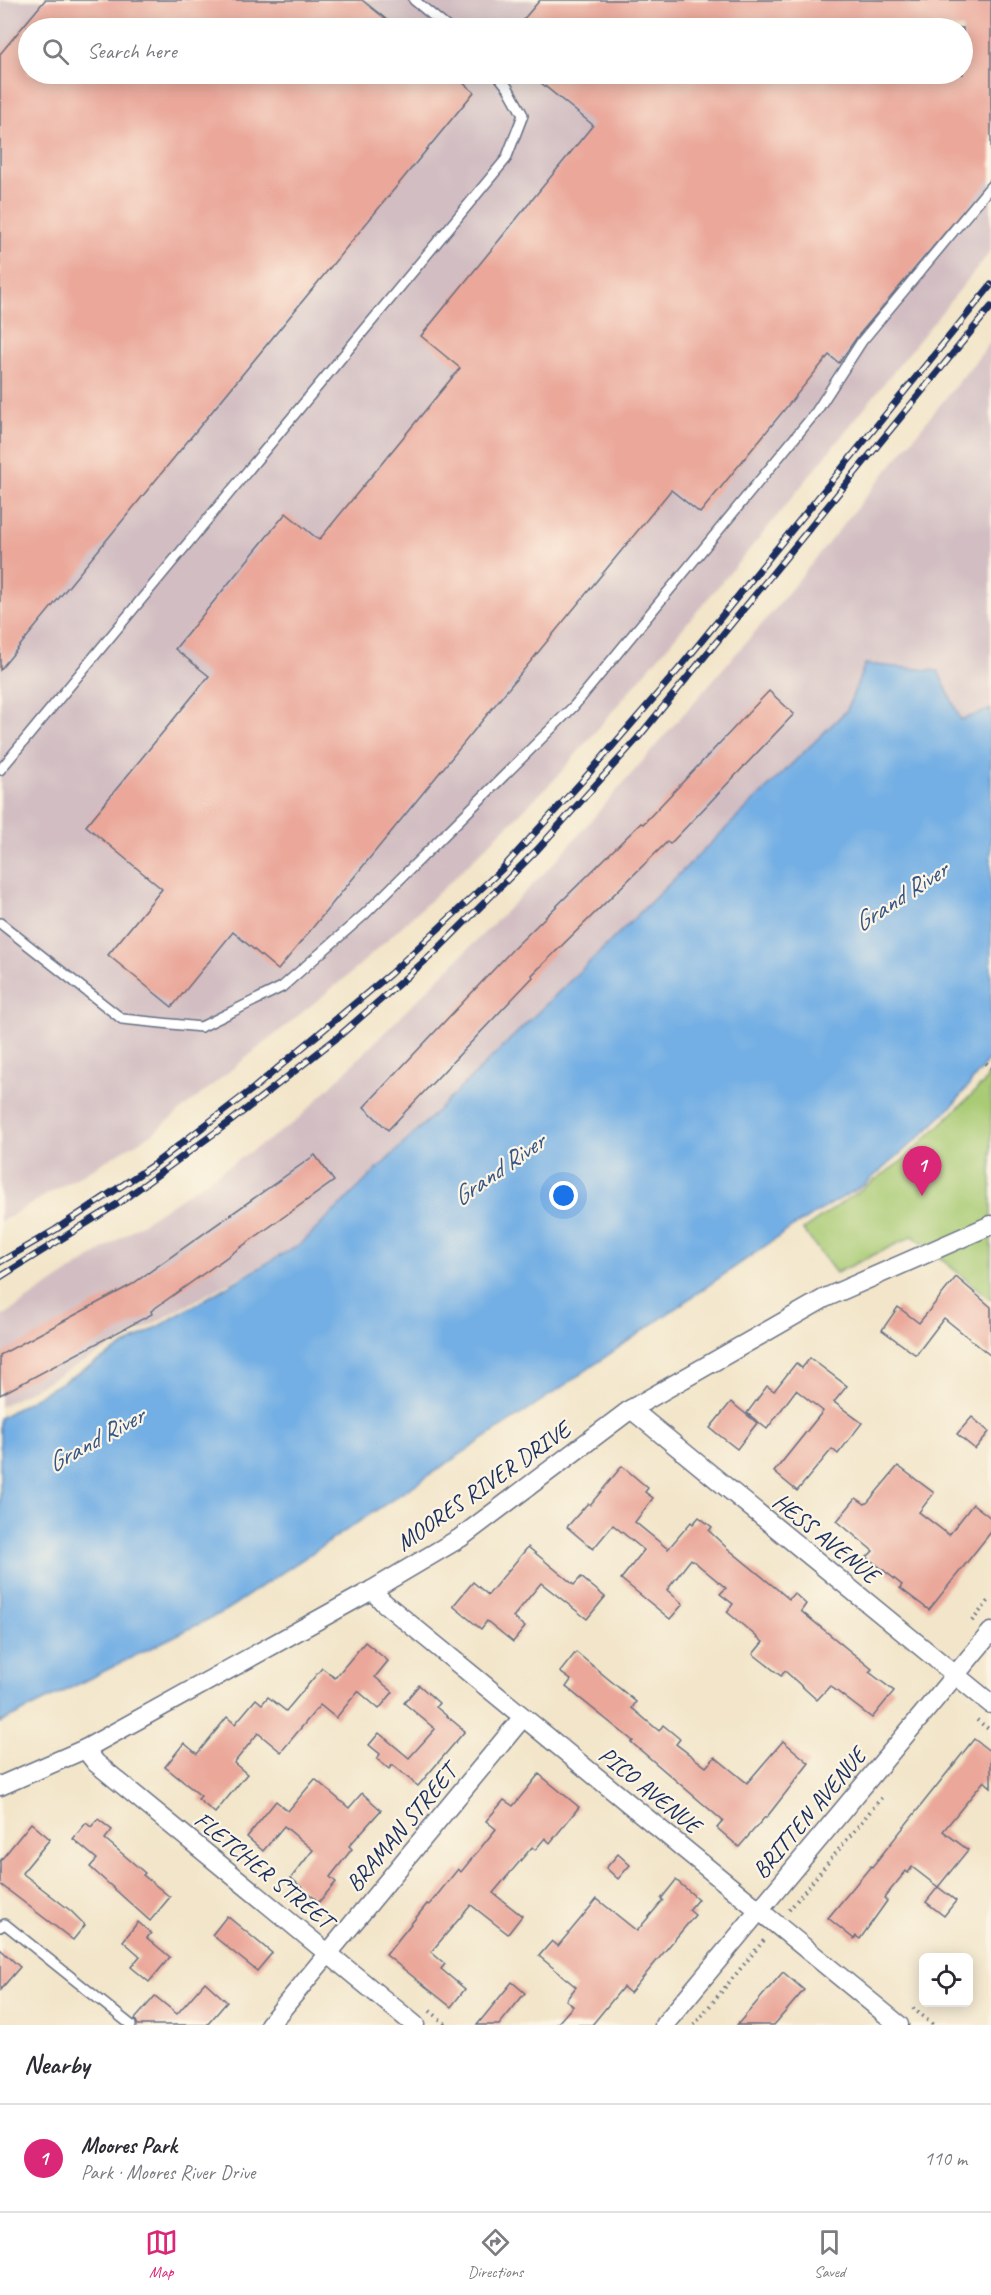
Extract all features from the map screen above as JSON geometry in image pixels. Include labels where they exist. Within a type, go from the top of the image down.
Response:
[{"type":"street","name":"MOORES RIVER DRIVE","points":[[0,1786],[85,1749],[372,1590],[460,1538],[631,1409],[825,1298],[991,1225]]},
{"type":"street","name":"HESS AVENUE","points":[[631,1409],[991,1704]]},
{"type":"street","name":"PICO AVENUE","points":[[372,1590],[523,1717],[899,2025]]},
{"type":"street","name":"BRITTEN AVENUE","points":[[664,2025],[991,1632]]},
{"type":"street","name":"BRAMAN STREET","points":[[269,2025],[523,1717]]},
{"type":"street","name":"FLETCHER STREET","points":[[85,1749],[96,1763],[415,2025]]},
{"type":"lane","points":[[414,0],[436,18]]},
{"type":"lane","points":[[0,770],[506,159],[523,115],[505,84]]},
{"type":"lane","points":[[0,923],[122,1019],[201,1027],[282,987],[365,915],[574,706],[816,412],[862,341],[991,186]]},
{"type":"lane","points":[[0,1927],[5,1924],[131,2025]]},
{"type":"path","points":[[986,1063],[991,1068]]},
{"type":"path","points":[[694,2025],[885,1793]]},
{"type":"shaded area","points":[[0,0],[991,0],[991,251],[765,531],[556,778],[449,883],[351,973],[152,1134],[0,1222]]},
{"type":"shaded area","points":[[991,342],[991,709],[961,720],[865,664],[847,710],[302,1243],[0,1407],[0,1318],[295,1122],[553,864],[774,610]]},
{"type":"green space","points":[[991,1071],[991,1300],[913,1236],[836,1273],[803,1230],[902,1161],[983,1084]]},
{"type":"water","name":"Grand River","points":[[865,664],[938,671],[961,720],[991,709],[991,1057],[954,1104],[864,1185],[794,1226],[565,1385],[223,1612],[0,1723],[0,1418],[302,1243],[847,710]]},
{"type":"building","points":[[45,0],[362,0],[384,18],[30,18]]},
{"type":"building","points":[[540,0],[991,0],[991,178],[857,337],[839,363],[829,355],[700,513],[671,490],[278,970],[233,932],[172,1007],[108,955],[162,889],[86,826],[209,676],[175,649],[286,513],[319,540],[460,368],[421,336],[593,125],[542,84],[973,84],[973,18],[525,18]]},
{"type":"building","points":[[18,32],[18,84],[464,84],[474,92],[0,670],[0,54]]},
{"type":"building","points":[[769,691],[794,714],[670,844],[667,842],[532,975],[533,977],[388,1130],[364,1107],[514,948],[641,823],[643,824]]},
{"type":"building","points":[[315,1155],[334,1181],[151,1311],[152,1314],[0,1395],[0,1355],[131,1285]]},
{"type":"building","points":[[956,1277],[991,1307],[991,1356],[944,1318],[916,1355],[882,1330],[898,1307],[919,1323]]},
{"type":"building","points":[[810,1358],[847,1386],[834,1402],[862,1423],[838,1454],[832,1449],[797,1491],[774,1472],[823,1411],[796,1390],[767,1429],[747,1413],[767,1386],[774,1391],[796,1363],[802,1368]]},
{"type":"building","points":[[731,1402],[757,1423],[737,1449],[710,1428]]},
{"type":"building","points":[[972,1417],[989,1432],[975,1449],[957,1434]]},
{"type":"building","points":[[622,1466],[648,1488],[645,1492],[653,1498],[635,1522],[668,1549],[691,1522],[693,1524],[699,1517],[712,1527],[709,1531],[727,1548],[789,1599],[794,1593],[806,1604],[801,1611],[872,1669],[869,1672],[894,1691],[872,1718],[830,1686],[817,1700],[785,1671],[781,1676],[753,1654],[763,1642],[727,1612],[733,1604],[720,1594],[726,1588],[691,1559],[667,1590],[683,1604],[670,1619],[621,1579],[644,1550],[613,1525],[593,1549],[567,1527],[588,1503],[590,1505]]},
{"type":"building","points":[[898,1466],[934,1493],[919,1512],[949,1535],[973,1504],[991,1518],[991,1532],[929,1610],[900,1588],[902,1585],[867,1557],[873,1551],[837,1521],[856,1498],[865,1504],[868,1502]]},
{"type":"building","points":[[528,1547],[574,1585],[581,1577],[605,1597],[587,1619],[541,1583],[513,1617],[525,1627],[513,1642],[487,1621],[481,1629],[453,1606],[473,1582],[488,1595]]},
{"type":"building","points":[[365,1642],[388,1661],[375,1677],[393,1692],[379,1709],[358,1691],[336,1718],[320,1705],[281,1752],[258,1733],[234,1763],[247,1774],[215,1813],[198,1799],[201,1796],[165,1767],[184,1743],[197,1754],[227,1717],[235,1724],[256,1699],[262,1704],[268,1697],[286,1711],[322,1668],[335,1678]]},
{"type":"building","points":[[576,1652],[636,1702],[632,1708],[659,1731],[663,1725],[680,1739],[676,1744],[706,1767],[715,1757],[747,1783],[783,1741],[809,1763],[766,1818],[739,1847],[717,1828],[723,1821],[631,1742],[633,1741],[566,1687],[571,1680],[560,1672]]},
{"type":"building","points":[[419,1685],[439,1703],[436,1707],[465,1731],[418,1786],[392,1765],[389,1769],[377,1759],[380,1754],[369,1745],[379,1733],[409,1758],[435,1729],[404,1703]]},
{"type":"building","points":[[974,1739],[991,1752],[991,1787],[984,1781],[943,1831],[968,1850],[938,1887],[912,1867],[908,1873],[906,1871],[884,1898],[887,1901],[860,1939],[856,1936],[854,1939],[828,1918],[872,1867]]},
{"type":"building","points":[[539,1774],[579,1807],[550,1843],[545,1838],[535,1850],[532,1847],[493,1893],[522,1916],[508,1934],[471,1905],[431,1952],[445,1964],[441,1969],[465,1989],[451,2007],[386,1955],[427,1904],[429,1905],[458,1869],[461,1872],[496,1829],[486,1821],[504,1800],[513,1806]]},
{"type":"building","points":[[315,1779],[349,1808],[362,1793],[381,1810],[349,1846],[352,1849],[330,1877],[336,1882],[319,1902],[291,1878],[313,1850],[284,1826],[263,1851],[247,1837],[276,1801],[288,1811]]},
{"type":"building","points":[[98,1819],[112,1830],[105,1839],[170,1897],[150,1921],[90,1867],[97,1859],[73,1839],[86,1823],[91,1827]]},
{"type":"building","points":[[31,1823],[50,1839],[22,1873],[71,1911],[85,1925],[73,1940],[0,1884],[0,1861]]},
{"type":"building","points":[[618,1854],[630,1865],[618,1879],[606,1868]]},
{"type":"building","points":[[676,1880],[698,1899],[689,1910],[695,1915],[630,1993],[623,1987],[592,2025],[556,2025],[573,2006],[566,2000],[576,1987],[539,1956],[552,1941],[558,1946],[597,1899],[637,1931],[663,1900],[661,1899]]},
{"type":"building","points":[[938,1887],[956,1901],[944,1916],[926,1902]]},
{"type":"building","points":[[227,1916],[272,1953],[257,1971],[212,1935]]},
{"type":"building","points":[[138,1922],[151,1933],[147,1938],[170,1957],[149,1982],[131,1967],[140,1956],[123,1941]]},
{"type":"building","points":[[0,1949],[20,1967],[0,1990]]},
{"type":"building","points":[[783,1972],[804,1990],[774,2025],[737,2025]]},
{"type":"building","points":[[205,1982],[227,2002],[207,2025],[138,2025],[135,2019],[155,1996],[177,2014]]},
{"type":"building","points":[[512,1982],[525,1993],[499,2025],[477,2025]]},
{"type":"railway","points":[[0,1262],[55,1230],[153,1165],[254,1088],[390,974],[502,869],[678,670],[991,285]]},
{"type":"railway","points":[[0,1277],[119,1203],[231,1121],[338,1037],[435,952],[537,850],[637,739],[991,307]]},
{"type":"place","name":"Moores Park","points":[[922,1196]]}]
